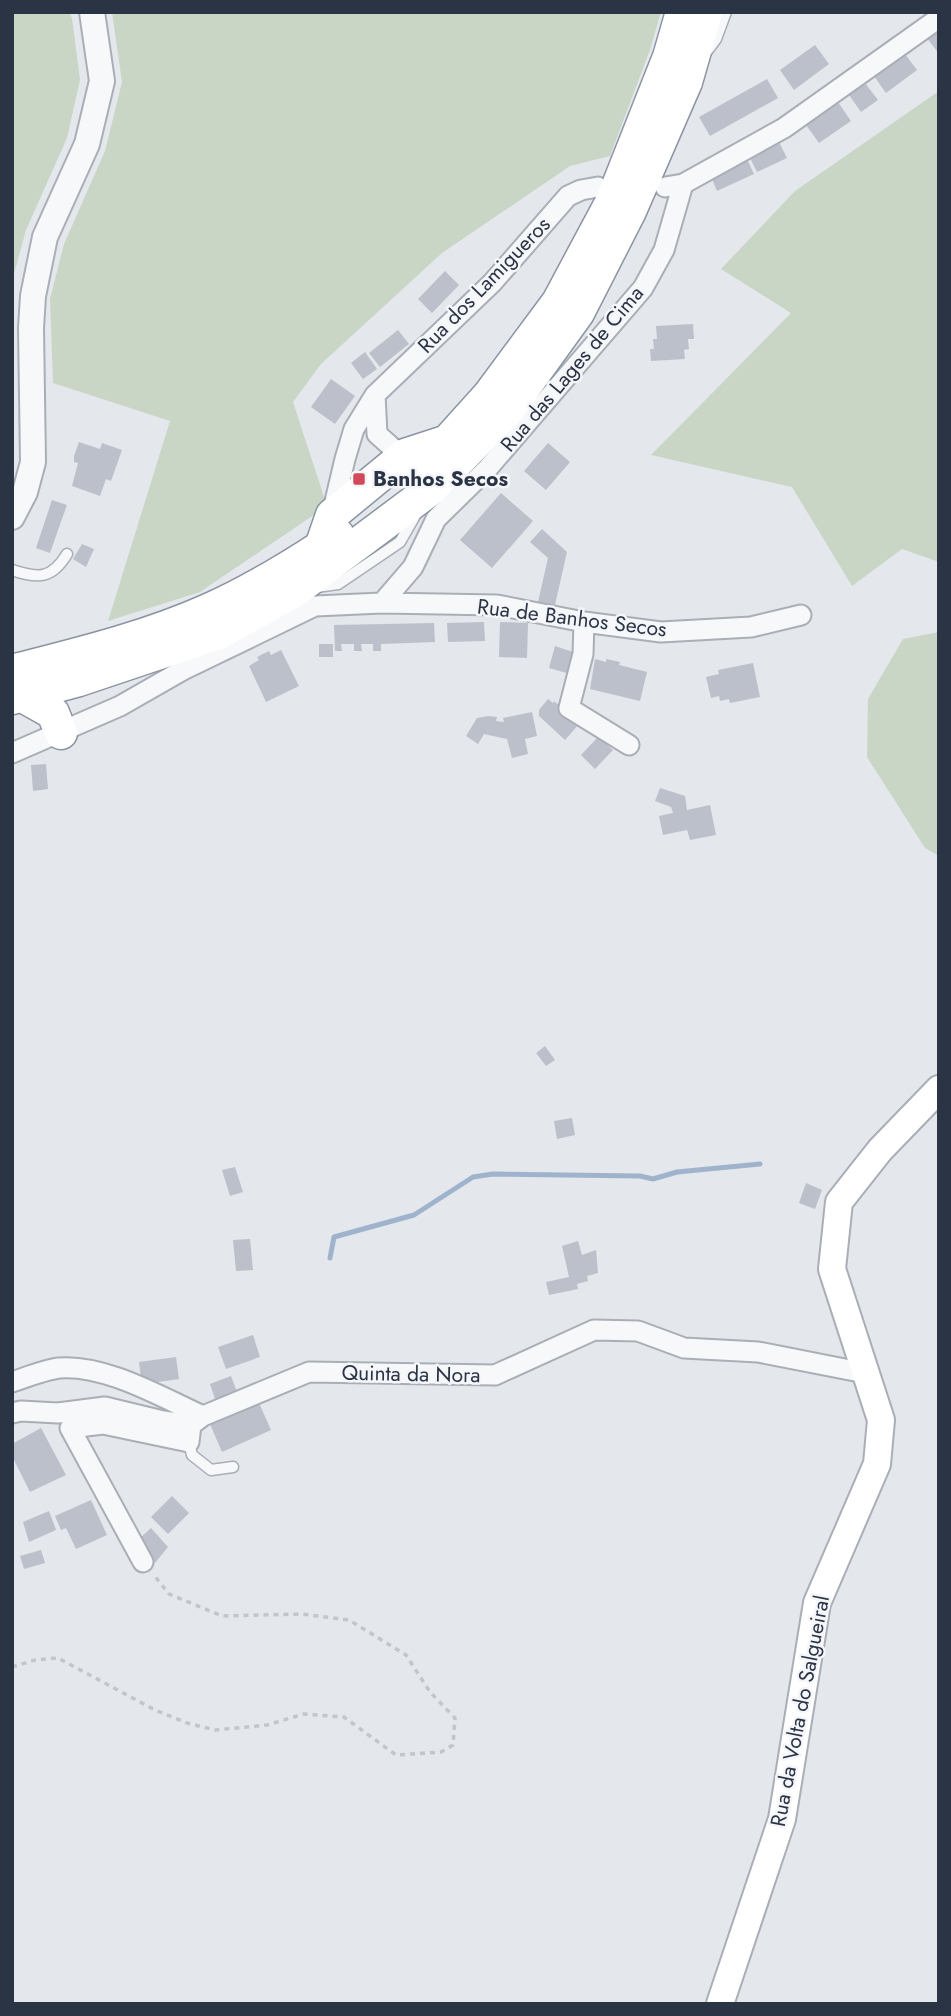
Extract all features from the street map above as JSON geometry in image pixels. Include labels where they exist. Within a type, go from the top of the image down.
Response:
[{"type":"highway","points":[[15,688],[119,643],[208,610],[321,547],[418,475],[489,395],[558,302],[612,201],[669,57],[682,12]]},
{"type":"highway","points":[[15,688],[79,680],[219,633],[296,590],[431,489],[508,410],[578,313],[630,211],[691,66],[706,12]]},
{"type":"highway","points":[[321,547],[332,515],[405,455],[446,441]]},
{"type":"highway","points":[[69,730],[68,709],[79,680]]},
{"type":"highway","points":[[15,688],[53,713],[69,730]]},
{"type":"main road","name":"Rua da Volta do Salgueiral","points":[[720,2004],[782,1819],[817,1603],[877,1464],[881,1420],[832,1269],[839,1202],[880,1150],[939,1089]]},
{"type":"street","points":[[12,517],[25,492],[33,462],[33,296],[46,237],[87,144],[102,81],[92,12]]},
{"type":"street","name":"Rua das Lages de Cima","points":[[382,603],[413,567],[436,519],[488,468],[643,288],[663,250],[674,185],[784,128],[939,18]]},
{"type":"street","name":"Rua dos Lamigueros","points":[[332,515],[355,429],[375,395],[492,283],[568,196],[598,187]]},
{"type":"street","points":[[375,395],[377,434],[396,451],[405,455]]},
{"type":"street","name":"Rua de Banhos Secos","points":[[12,753],[120,706],[183,670],[315,606],[382,603],[497,605],[584,622],[661,632],[751,627],[801,615]]},
{"type":"street","points":[[584,622],[583,654],[569,708],[629,745]]},
{"type":"street","name":"Quinta da Nora","points":[[194,1428],[309,1372],[495,1375],[594,1330],[638,1331],[684,1348],[758,1352],[865,1373]]},
{"type":"street","points":[[12,1382],[58,1368],[89,1368],[138,1387],[194,1428]]},
{"type":"street","points":[[12,1413],[58,1413],[105,1407],[194,1428]]},
{"type":"street","points":[[143,1562],[70,1428],[103,1423],[194,1428]]},
{"type":"lane","points":[[691,66],[716,39],[726,12]]},
{"type":"lane","points":[[12,570],[31,576],[44,575],[59,568],[67,554]]},
{"type":"lane","points":[[194,1428],[192,1455],[211,1470],[233,1468]]},
{"type":"path","points":[[12,1667],[58,1658],[155,1710],[187,1723],[215,1730],[267,1725],[304,1714],[344,1717],[396,1755],[441,1752],[453,1745],[455,1718],[430,1692],[406,1655],[349,1620],[302,1614],[222,1616],[169,1594],[143,1562]]},
{"type":"green space","points":[[12,12],[69,12],[80,80],[67,138],[26,230],[12,281]]},
{"type":"green space","points":[[112,12],[661,12],[650,50],[610,156],[570,166],[442,253],[321,364],[293,402],[327,506],[200,592],[108,621],[170,421],[53,383],[50,299],[64,244],[105,151],[122,82]]},
{"type":"green space","points":[[939,91],[939,562],[902,549],[852,586],[792,487],[651,455],[791,313],[721,269],[795,191]]},
{"type":"green space","points":[[939,632],[939,856],[925,848],[867,757],[868,699],[903,639]]},
{"type":"building","points":[[939,29],[939,54],[927,38]]},
{"type":"building","points":[[815,45],[829,64],[794,90],[780,70]]},
{"type":"building","points":[[905,54],[917,70],[886,93],[874,76]]},
{"type":"building","points":[[767,79],[778,98],[710,136],[699,117]]},
{"type":"building","points":[[865,83],[878,100],[861,112],[849,95]]},
{"type":"building","points":[[838,102],[851,121],[819,143],[806,125]]},
{"type":"building","points":[[779,142],[787,158],[757,172],[749,156]]},
{"type":"building","points":[[746,157],[754,174],[717,191],[710,174]]},
{"type":"building","points":[[445,271],[459,285],[432,313],[418,299]]},
{"type":"building","points":[[693,324],[694,339],[688,339],[689,349],[684,350],[685,359],[651,361],[650,349],[654,349],[653,339],[657,339],[656,326]]},
{"type":"building","points":[[398,330],[409,344],[380,367],[369,353]]},
{"type":"building","points":[[365,352],[377,369],[363,379],[351,363]]},
{"type":"building","points":[[331,379],[355,396],[335,424],[311,407]]},
{"type":"building","points":[[79,442],[100,449],[102,443],[122,450],[111,481],[106,479],[100,496],[72,486],[78,463],[74,462],[74,456]]},
{"type":"building","points":[[548,443],[570,462],[546,490],[524,471]]},
{"type":"building","points":[[501,493],[533,521],[492,568],[460,540]]},
{"type":"building","points":[[52,500],[67,505],[50,553],[36,548]]},
{"type":"building","points":[[542,529],[567,552],[555,605],[538,602],[548,558],[530,542]]},
{"type":"building","points":[[82,544],[94,549],[86,567],[73,559]]},
{"type":"building","points":[[484,622],[485,641],[448,642],[447,623]]},
{"type":"building","points":[[500,622],[528,623],[527,658],[499,657]]},
{"type":"building","points":[[434,623],[435,642],[381,644],[381,651],[373,651],[373,644],[361,644],[362,651],[354,651],[354,644],[341,644],[342,651],[335,651],[334,625]]},
{"type":"building","points":[[319,644],[333,644],[333,657],[319,657]]},
{"type":"building","points":[[555,646],[576,653],[570,674],[549,668]]},
{"type":"building","points":[[281,650],[299,686],[266,702],[249,666],[259,660],[257,657],[269,651],[271,655]]},
{"type":"building","points":[[595,659],[620,662],[619,665],[647,672],[640,701],[590,689]]},
{"type":"building","points":[[753,663],[760,697],[730,703],[729,699],[720,701],[719,696],[711,698],[706,677],[719,674],[718,670]]},
{"type":"building","points":[[548,699],[580,723],[565,740],[539,716],[539,710]]},
{"type":"building","points":[[532,712],[537,736],[525,739],[528,754],[512,758],[507,739],[484,734],[478,744],[466,736],[477,718],[497,717],[496,721],[504,722],[503,718]]},
{"type":"building","points":[[598,737],[613,750],[595,769],[581,755]]},
{"type":"building","points":[[46,764],[48,789],[33,791],[31,765]]},
{"type":"building","points":[[660,788],[685,796],[687,810],[710,805],[716,835],[690,840],[687,830],[663,835],[659,816],[673,813],[671,807],[655,801]]},
{"type":"building","points":[[545,1046],[555,1060],[546,1066],[536,1053]]},
{"type":"building","points":[[572,1118],[575,1135],[557,1139],[554,1121]]},
{"type":"building","points":[[235,1167],[243,1192],[230,1196],[222,1170]]},
{"type":"building","points":[[806,1183],[822,1190],[815,1209],[799,1203]]},
{"type":"building","points":[[250,1239],[253,1270],[236,1271],[233,1240]]},
{"type":"building","points":[[578,1241],[582,1255],[596,1250],[598,1273],[587,1276],[588,1281],[577,1284],[578,1289],[549,1295],[546,1282],[569,1277],[562,1246]]},
{"type":"building","points":[[253,1335],[260,1357],[226,1369],[218,1347]]},
{"type":"building","points":[[176,1357],[179,1379],[158,1382],[141,1378],[139,1362]]},
{"type":"building","points":[[231,1376],[237,1392],[215,1399],[210,1384]]},
{"type":"building","points":[[259,1403],[271,1430],[222,1452],[210,1424]]},
{"type":"building","points":[[41,1428],[66,1475],[30,1492],[12,1456],[12,1444]]},
{"type":"building","points":[[172,1496],[189,1513],[168,1534],[151,1517]]},
{"type":"building","points":[[91,1500],[107,1535],[76,1549],[66,1528],[61,1530],[55,1516]]},
{"type":"building","points":[[49,1511],[56,1530],[29,1542],[23,1522]]},
{"type":"building","points":[[151,1528],[168,1547],[155,1563],[139,1539]]},
{"type":"building","points":[[41,1550],[45,1563],[24,1569],[20,1556]]},
{"type":"waterway","points":[[330,1258],[334,1237],[414,1215],[473,1177],[493,1174],[640,1176],[653,1179],[677,1172],[760,1164]]},
{"type":"place","name":"Banhos Secos","points":[[359,479]]}]
